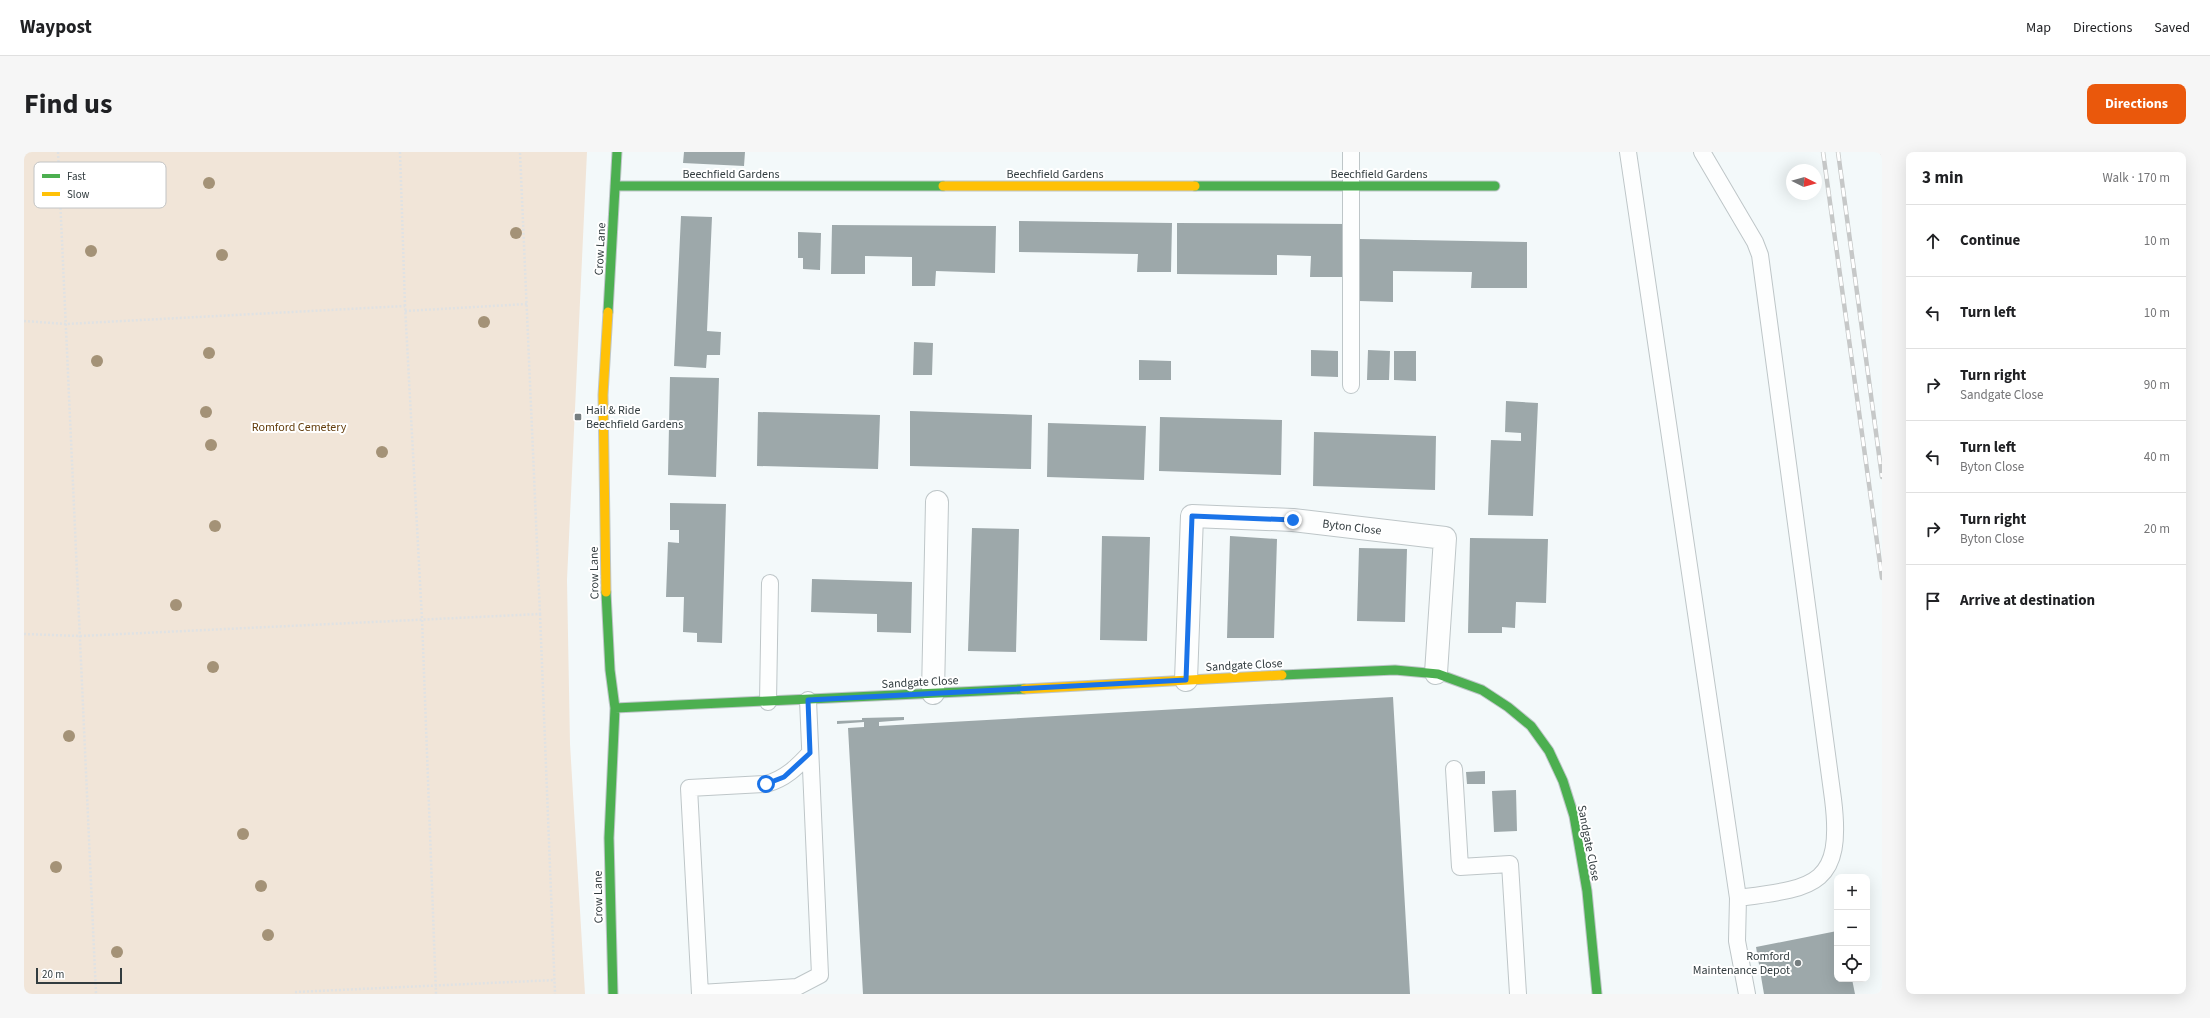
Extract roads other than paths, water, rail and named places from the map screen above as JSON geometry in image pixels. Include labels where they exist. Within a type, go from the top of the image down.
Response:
[{"type":"street","name":"Crow Lane","points":[[613,994],[609,838],[615,708],[610,670],[607,627],[603,394],[617,152]]},
{"type":"street","name":"Beechfield Gardens","points":[[615,186],[1495,186]]},
{"type":"street","points":[[933,693],[937,502]]},
{"type":"street","name":"Byton Close","points":[[1186,680],[1192,516],[1293,520],[1445,538],[1436,673]]},
{"type":"street","name":"Sandgate Close","points":[[615,708],[768,702],[1388,670],[1422,670],[1436,673],[1468,684],[1500,702],[1528,723],[1546,746],[1560,774],[1576,824],[1583,866],[1597,994]]},
{"type":"lane","points":[[1351,152],[1351,385]]},
{"type":"lane","points":[[1628,152],[1738,898],[1737,941],[1747,994]]},
{"type":"lane","points":[[1702,152],[1760,255],[1835,824],[1834,850],[1830,862],[1824,873],[1816,880],[1793,890],[1738,898]]},
{"type":"lane","points":[[768,702],[770,583]]},
{"type":"lane","points":[[808,700],[820,975],[797,987],[700,994],[688,788],[766,784],[791,772],[810,753]]},
{"type":"lane","points":[[1454,769],[1460,867],[1510,864],[1518,994]]},
{"type":"railway","points":[[1823,152],[1882,578]]},
{"type":"railway","points":[[1838,152],[1882,477]]},
{"type":"place","name":"Hail & Ride Beechfield Gardens","points":[[578,417]]},
{"type":"place","name":"Romford Maintenance Depot","points":[[1798,963]]},
{"type":"park label","name":"Romford Cemetery","points":[[299,427]]}]
